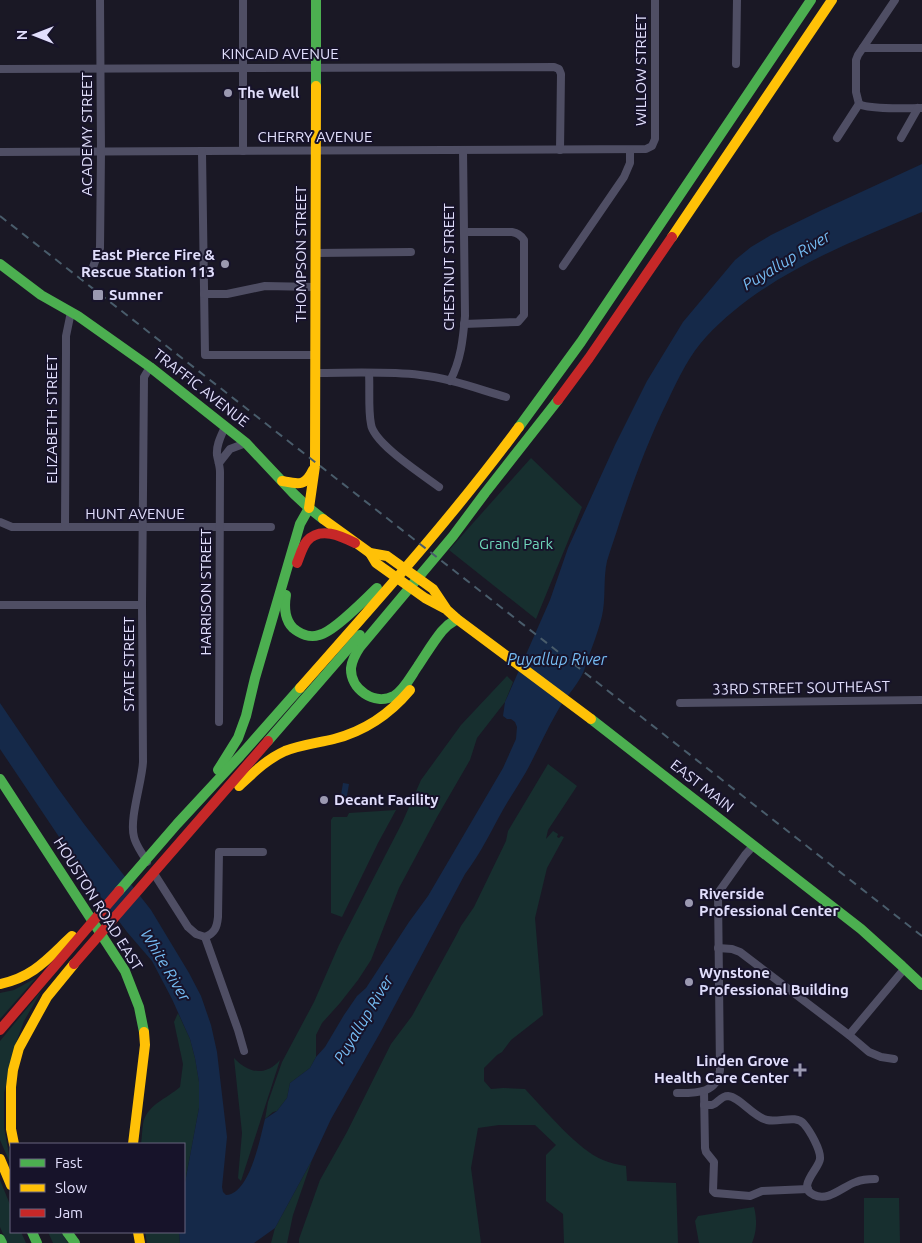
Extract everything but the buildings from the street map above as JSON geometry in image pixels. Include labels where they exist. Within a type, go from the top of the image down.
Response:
[{"type":"main road","name":"THOMPSON STREET","points":[[309,508],[314,466],[316,373],[316,0]]},
{"type":"main road","points":[[177,824],[240,756],[419,552],[489,468],[558,374],[811,0]]},
{"type":"main road","points":[[457,619],[445,628],[404,686],[394,696],[375,699],[365,696],[357,688],[351,671],[358,650],[453,536],[589,358],[832,0]]},
{"type":"main road","name":"TRAFFIC AVENUE","points":[[0,264],[54,304],[71,312],[150,367],[246,443],[309,508],[370,553],[387,556],[432,589],[447,610],[457,619]]},
{"type":"main road","points":[[282,481],[298,484],[304,483],[310,478],[314,466]]},
{"type":"main road","points":[[309,508],[284,601],[284,610],[288,622],[296,631],[305,635],[318,636],[340,623],[382,583],[419,552]]},
{"type":"main road","points":[[0,1030],[97,911],[122,889],[177,824],[212,779],[238,738],[246,716],[255,678],[300,524],[309,508]]},
{"type":"main road","points":[[14,1143],[11,1114],[13,1070],[19,1048],[47,997],[399,590],[464,520]]},
{"type":"main road","points":[[293,570],[306,542],[317,534],[324,532],[355,543]]},
{"type":"main road","name":"TRAFFIC AVENUE","points":[[370,553],[376,563],[425,598],[447,610]]},
{"type":"main road","points":[[177,845],[248,776],[276,756],[287,750],[343,737],[366,728],[392,711],[411,689],[457,619]]},
{"type":"main road","name":"EAST MAIN","points":[[457,619],[592,720],[866,934],[922,985]]},
{"type":"main road","name":"HOUSTON ROAD EAST","points":[[0,780],[125,971],[135,993],[144,1023],[145,1046],[133,1143]]},
{"type":"main road","points":[[0,984],[13,982],[32,974],[77,937]]},
{"type":"main road","points":[[20,1143],[17,1121],[17,1088],[23,1050],[29,1037],[32,1023]]},
{"type":"main road","points":[[0,1159],[10,1183]]},
{"type":"main road","points":[[0,1239],[2,1243]]},
{"type":"street","name":"ACADEMY STREET","points":[[93,267],[100,248],[100,0]]},
{"type":"street","points":[[242,151],[243,0]]},
{"type":"street","name":"WILLOW STREET","points":[[630,150],[647,149],[652,147],[655,141],[655,0]]},
{"type":"street","points":[[736,64],[737,0]]},
{"type":"street","points":[[837,138],[859,104],[856,92],[856,64],[858,55],[894,0]]},
{"type":"street","points":[[863,48],[922,48]]},
{"type":"street","name":"KINCAID AVENUE","points":[[0,69],[554,67],[559,70],[560,74],[560,150]]},
{"type":"street","points":[[859,104],[877,107],[920,108]]},
{"type":"street","points":[[901,138],[920,108]]},
{"type":"street","name":"CHESTNUT STREET","points":[[450,381],[460,356],[465,307],[463,150]]},
{"type":"street","points":[[562,266],[624,177],[630,164],[630,150]]},
{"type":"street","name":"CHERRY AVENUE","points":[[0,152],[630,150]]},
{"type":"street","points":[[202,152],[205,355],[316,355]]},
{"type":"street","points":[[464,324],[518,322],[524,315],[524,240],[522,236],[517,232],[465,232]]},
{"type":"street","points":[[316,253],[411,252]]},
{"type":"street","points":[[204,294],[227,294],[265,286],[316,287]]},
{"type":"street","name":"ELIZABETH STREET","points":[[65,527],[66,352],[67,329],[71,312]]},
{"type":"street","name":"STATE STREET","points":[[150,367],[144,377],[143,762],[133,826],[134,838],[188,927],[196,934],[205,937]]},
{"type":"street","points":[[316,373],[412,374],[450,381],[506,397]]},
{"type":"street","points":[[370,374],[371,425],[375,435],[390,450],[438,487]]},
{"type":"street","name":"HARRISON STREET","points":[[219,722],[220,528],[219,463],[217,455],[218,444],[225,427]]},
{"type":"street","points":[[219,463],[230,449],[246,443]]},
{"type":"street","name":"HUNT AVENUE","points":[[0,522],[12,527],[271,527]]},
{"type":"street","points":[[0,605],[142,605]]},
{"type":"street","name":"33RD STREET SOUTHEAST","points":[[680,703],[922,700]]},
{"type":"street","points":[[677,1093],[704,1091],[713,1086],[717,1080],[720,1070],[718,893],[744,854],[753,846]]},
{"type":"street","points":[[244,1051],[205,937],[214,931],[217,924],[219,852],[263,852]]},
{"type":"street","points":[[718,948],[732,949],[740,952],[873,1054],[894,1059]]},
{"type":"street","points":[[849,1035],[905,968]]},
{"type":"street","points":[[704,1091],[705,1148],[714,1162],[713,1191],[715,1193],[750,1196],[762,1191],[808,1189]]},
{"type":"street","points":[[704,1105],[712,1104],[721,1098],[730,1096],[756,1115],[767,1120],[796,1120],[803,1123],[818,1148],[820,1156],[819,1164],[808,1180],[808,1189],[814,1195],[826,1197],[854,1182],[875,1179]]},
{"type":"green space","name":"Grand Park","points":[[531,458],[582,507],[536,619],[449,550]]},
{"type":"green space","points":[[507,676],[513,682],[505,702],[477,738],[470,760],[399,888],[371,960],[358,980],[322,1023],[316,1035],[316,1057],[310,1068],[290,1083],[287,1098],[277,1111],[265,1119],[268,1102],[282,1062],[314,1002],[339,945],[402,823],[421,780],[461,725]]},
{"type":"green space","points":[[548,764],[577,786],[548,830],[546,839],[553,831],[558,834],[557,837],[564,837],[547,868],[535,918],[543,1015],[511,1040],[502,1052],[484,1068],[484,1081],[491,1089],[525,1089],[562,1129],[583,1148],[603,1160],[626,1166],[627,1181],[676,1183],[678,1243],[564,1243],[563,1214],[546,1201],[546,1155],[556,1145],[535,1125],[499,1125],[478,1128],[471,1168],[481,1243],[299,1243],[320,1180],[347,1132],[391,1044],[412,1016],[461,926],[474,907],[506,841],[508,831]]},
{"type":"green space","points":[[396,810],[342,917],[331,913],[331,820],[333,817],[347,817],[349,813]]},
{"type":"green space","points":[[36,978],[0,1019],[0,993],[14,990]]},
{"type":"green space","points":[[42,990],[24,1021],[17,1040],[4,1093],[4,1127],[10,1163],[0,1140],[0,1041]]},
{"type":"green space","points":[[178,1013],[190,1039],[199,1082],[199,1108],[185,1183],[185,1143],[141,1143],[143,1124],[148,1112],[158,1102],[180,1087],[183,1064],[174,1022]]},
{"type":"green space","points":[[234,1058],[245,1067],[257,1071],[268,1069],[280,1060],[241,1181],[238,1178],[242,1133]]},
{"type":"green space","points":[[312,1160],[293,1215],[287,1243],[271,1243],[275,1228]]},
{"type":"green space","points":[[0,1180],[10,1205],[10,1233],[21,1233],[26,1243],[7,1243],[0,1227]]},
{"type":"green space","points":[[864,1198],[899,1198],[900,1243],[864,1243]]},
{"type":"green space","points":[[754,1207],[756,1225],[752,1243],[699,1243],[695,1221],[698,1216]]},
{"type":"green space","points":[[48,1233],[62,1233],[68,1243],[53,1243]]},
{"type":"green space","points":[[145,1233],[179,1233],[180,1243],[147,1243]]},
{"type":"water","points":[[922,164],[922,212],[836,249],[780,279],[729,315],[706,337],[690,358],[655,428],[625,505],[607,561],[602,616],[584,671],[557,712],[526,772],[465,874],[380,1033],[331,1119],[312,1160],[275,1228],[254,1243],[180,1243],[179,1233],[185,1233],[185,1183],[199,1108],[199,1082],[190,1039],[152,961],[127,932],[86,877],[0,749],[0,703],[57,787],[151,910],[201,996],[211,1025],[217,1052],[227,1137],[222,1187],[226,1195],[234,1192],[248,1176],[265,1119],[277,1111],[287,1098],[290,1083],[310,1068],[357,996],[366,988],[428,896],[503,768],[516,739],[517,727],[515,722],[503,716],[505,702],[550,600],[568,548],[615,445],[647,381],[683,322],[735,260],[751,247],[771,235]]},
{"type":"water","points":[[343,783],[349,784],[346,802],[340,801]]},
{"type":"railway","points":[[0,216],[922,936]]},
{"type":"traffic: fast","points":[[316,0],[316,86]]},
{"type":"traffic: fast","points":[[519,427],[581,342],[811,0]]},
{"type":"traffic: fast","points":[[0,264],[41,295],[78,316],[150,367],[246,443],[294,494],[323,519]]},
{"type":"traffic: fast","points":[[457,619],[442,631],[407,682],[394,696],[386,699],[371,697],[354,683],[351,668],[354,657],[360,647],[453,536],[558,400]]},
{"type":"traffic: fast","points":[[218,770],[238,738],[246,716],[255,678],[300,524],[309,508]]},
{"type":"traffic: fast","points":[[286,595],[285,613],[290,624],[302,634],[316,636],[325,633],[341,622],[377,588]]},
{"type":"traffic: fast","points":[[268,741],[360,635]]},
{"type":"traffic: fast","points":[[119,891],[300,688]]},
{"type":"traffic: fast","points":[[591,719],[861,929],[922,985]]},
{"type":"traffic: fast","points":[[0,779],[125,971],[139,1007],[144,1032]]},
{"type":"traffic: fast","points":[[32,1233],[37,1243]]},
{"type":"traffic: fast","points":[[68,1233],[75,1243]]},
{"type":"traffic: fast","points":[[0,1239],[2,1243]]},
{"type":"traffic: slow","points":[[672,237],[832,0]]},
{"type":"traffic: slow","points":[[309,508],[315,466],[316,86]]},
{"type":"traffic: slow","points":[[300,688],[440,528],[519,427]]},
{"type":"traffic: slow","points":[[282,481],[292,483],[304,482],[313,470]]},
{"type":"traffic: slow","points":[[323,519],[370,553],[387,556],[433,589],[447,610],[457,619],[591,719]]},
{"type":"traffic: slow","points":[[370,553],[376,563],[425,598],[444,608]]},
{"type":"traffic: slow","points":[[239,786],[278,754],[345,736],[366,727],[394,707],[410,690]]},
{"type":"traffic: slow","points":[[0,984],[12,981],[31,972],[72,936]]},
{"type":"traffic: slow","points":[[14,1143],[11,1129],[11,1087],[19,1048],[47,997],[74,964]]},
{"type":"traffic: slow","points":[[133,1143],[145,1045],[144,1032]]},
{"type":"traffic: slow","points":[[0,1159],[10,1183]]},
{"type":"traffic: slow","points":[[138,1233],[140,1243]]},
{"type":"traffic: jam","points":[[558,400],[672,237]]},
{"type":"traffic: jam","points":[[297,563],[305,543],[312,536],[324,533],[331,534],[355,543]]},
{"type":"traffic: jam","points":[[74,964],[268,741]]},
{"type":"traffic: jam","points":[[0,1030],[119,891]]},
{"type":"place","name":"The Well","points":[[228,93]]},
{"type":"place","name":"East Pierce Fire & Rescue Station 113","points":[[225,264]]},
{"type":"place","name":"Sumner","points":[[98,295]]},
{"type":"place","name":"Decant Facility","points":[[324,800]]},
{"type":"place","name":"Riverside Professional Center","points":[[689,903]]},
{"type":"place","name":"Wynstone Professional Building","points":[[689,982]]},
{"type":"place","name":"Linden Grove Health Care Center","points":[[800,1070]]},
{"type":"water label","name":"Puyallup River","points":[[786,260]]},
{"type":"water label","name":"Puyallup River","points":[[557,659]]},
{"type":"water label","name":"White River","points":[[166,965]]},
{"type":"water label","name":"Puyallup River","points":[[363,1019]]}]
